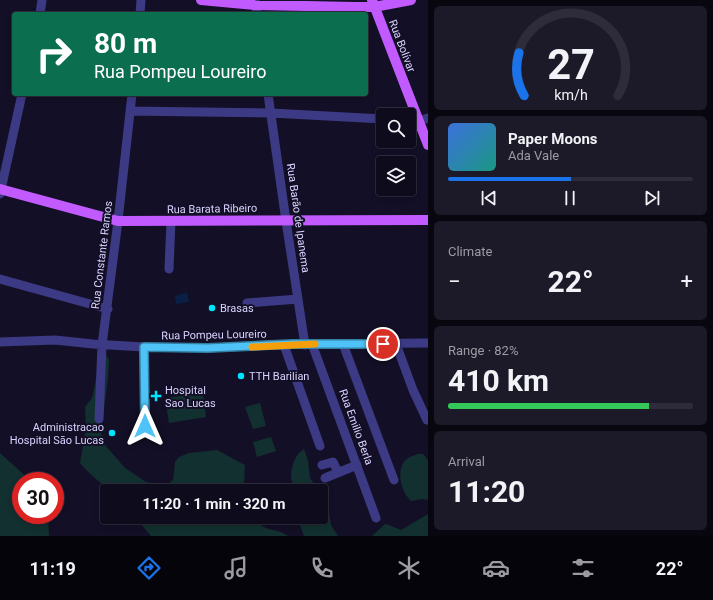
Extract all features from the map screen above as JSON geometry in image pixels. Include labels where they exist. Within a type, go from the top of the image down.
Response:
[{"type":"main road","points":[[201,0],[256,6],[373,4],[411,0]]},
{"type":"main road","name":"Rua Bolívar","points":[[373,4],[428,145]]},
{"type":"main road","name":"Rua Barata Ribeiro","points":[[0,190],[118,221],[428,220]]},
{"type":"street","points":[[40,12],[42,0]]},
{"type":"street","points":[[140,12],[141,0]]},
{"type":"street","points":[[0,190],[22,96]]},
{"type":"street","name":"Rua Constante Ramos","points":[[99,419],[102,345],[108,309],[132,96]]},
{"type":"street","name":"Rua Barão de Ipanema","points":[[268,96],[298,299],[309,344]]},
{"type":"street","points":[[130,111],[271,113],[376,119]]},
{"type":"street","points":[[169,269],[170,222]]},
{"type":"street","points":[[0,279],[108,309]]},
{"type":"street","points":[[247,303],[298,299]]},
{"type":"street","name":"Rua Pompeu Loureiro","points":[[0,342],[55,340],[102,345],[208,348],[309,344],[428,343]]},
{"type":"street","name":"Rua Emilio Berla","points":[[309,344],[357,465],[376,518]]},
{"type":"street","points":[[343,344],[394,480]]},
{"type":"street","points":[[396,344],[413,390],[428,420]]},
{"type":"street","points":[[284,345],[320,446]]},
{"type":"street","points":[[144,347],[145,426]]},
{"type":"street","points":[[322,465],[334,462],[338,472]]},
{"type":"street","points":[[325,478],[357,465]]},
{"type":"green space","points":[[106,354],[109,360],[108,378],[101,433],[105,445],[125,468],[146,482],[157,484],[102,484],[80,463],[86,428],[85,407],[92,398],[99,364]]},
{"type":"green space","points":[[203,393],[206,417],[169,423],[165,398]]},
{"type":"green space","points":[[260,403],[266,426],[253,429],[245,407]]},
{"type":"green space","points":[[271,437],[276,451],[257,457],[253,442]]},
{"type":"green space","points":[[304,449],[308,460],[310,478],[314,484],[292,484],[292,467],[294,460]]},
{"type":"green space","points":[[217,450],[245,465],[244,484],[168,484],[173,480],[175,462],[179,457],[189,453]]},
{"type":"green space","points":[[0,453],[21,472],[12,472],[12,524],[48,524],[49,536],[0,536]]},
{"type":"green space","points":[[418,454],[423,454],[428,460],[428,500],[422,499],[411,501],[405,493],[401,483],[400,472],[405,460]]},
{"type":"green space","points":[[328,511],[331,525],[338,536],[304,536],[300,524],[328,524]]},
{"type":"green space","points":[[428,514],[428,536],[372,536],[385,524],[401,530]]},
{"type":"green space","points":[[141,524],[260,524],[266,528],[279,531],[288,536],[151,536]]},
{"type":"water","points":[[187,292],[189,302],[176,304],[175,296]]},
{"type":"slow traffic","points":[[252,347],[315,344]]},
{"type":"place","name":"Brasas","points":[[212,308]]},
{"type":"place","name":"TTH Barilian","points":[[241,376]]},
{"type":"place","name":"Hospital Sao Lucas","points":[[156,396]]},
{"type":"place","name":"Administracao Hospital São Lucas","points":[[112,433]]},
{"type":"route","points":[[145,426],[144,347],[208,348],[293,344],[383,344]]}]
